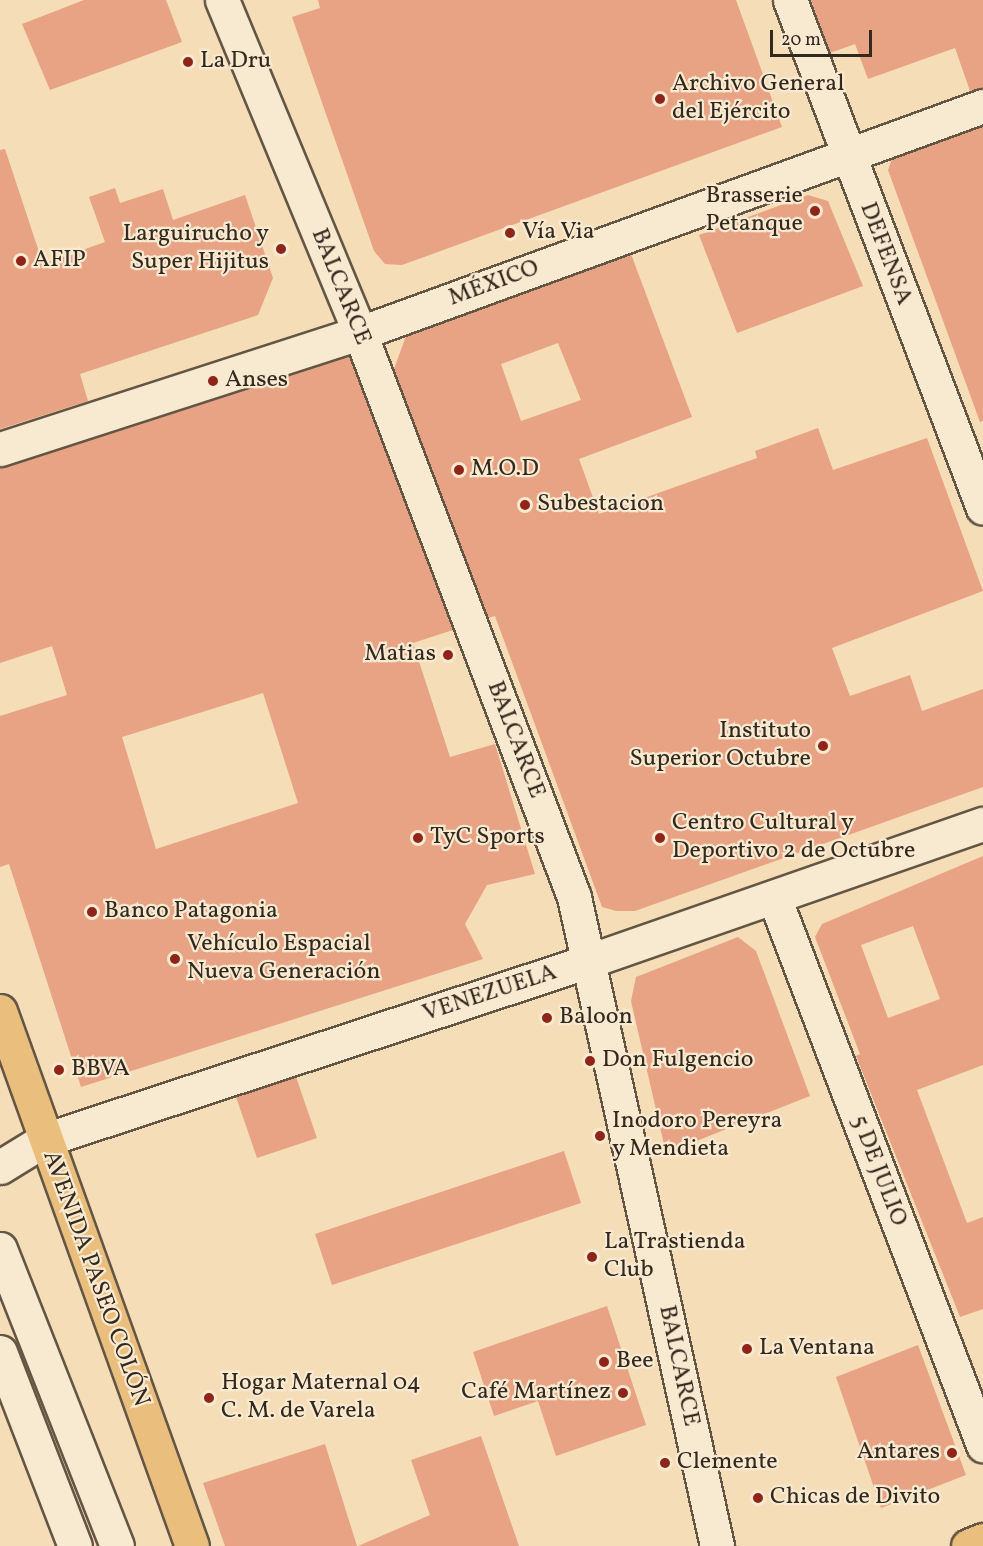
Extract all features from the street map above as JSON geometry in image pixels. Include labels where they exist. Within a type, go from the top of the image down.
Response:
[{"type":"main road","name":"AVENIDA PASEO COLÓN","points":[[0,1011],[44,1140],[192,1546]]},
{"type":"main road","points":[[968,1546],[983,1540]]},
{"type":"street","name":"BALCARCE","points":[[222,0],[360,333],[574,897],[717,1546]]},
{"type":"street","name":"DEFENSA","points":[[790,0],[983,508]]},
{"type":"street","name":"MÉXICO","points":[[0,449],[360,333],[983,106]]},
{"type":"street","name":"VENEZUELA","points":[[0,1167],[44,1140],[589,961],[983,824]]},
{"type":"street","name":"5 DE JULIO","points":[[774,897],[983,1445]]},
{"type":"street","points":[[0,1249],[117,1546]]},
{"type":"street","points":[[0,1352],[75,1546]]},
{"type":"building","points":[[84,0],[166,0],[182,42],[50,90],[22,24]]},
{"type":"building","points":[[318,0],[736,0],[782,127],[402,265],[385,264],[374,251],[292,17],[320,8]]},
{"type":"building","points":[[811,0],[983,0],[983,88],[970,91],[955,48],[868,79],[855,44],[830,53]]},
{"type":"building","points":[[983,126],[983,421],[980,422],[888,170],[892,159]]},
{"type":"building","points":[[5,149],[43,264],[105,242],[89,197],[115,188],[120,203],[163,189],[173,220],[245,195],[273,278],[258,315],[80,374],[88,401],[0,429],[0,150]]},
{"type":"building","points":[[808,195],[828,201],[863,286],[737,333],[699,235]]},
{"type":"building","points":[[631,254],[692,417],[579,459],[599,514],[757,458],[755,451],[818,428],[833,470],[927,438],[983,591],[832,648],[850,696],[910,675],[922,711],[983,689],[983,787],[635,911],[616,911],[602,907],[495,616],[488,618],[394,369],[406,336]],"holes":[[[558,343],[581,400],[521,421],[501,364]]]},
{"type":"building","points":[[349,356],[453,630],[413,643],[450,757],[495,744],[535,874],[487,885],[465,924],[483,959],[81,1087],[9,864],[0,867],[0,716],[67,695],[52,646],[0,663],[0,467]],"holes":[[[263,693],[298,803],[156,849],[122,737]]]},
{"type":"building","points":[[983,856],[983,1065],[917,1090],[967,1223],[983,1217],[983,1309],[960,1317],[856,1056],[860,1054],[815,937],[822,924]],"holes":[[[913,926],[940,999],[888,1018],[861,945]]]},
{"type":"building","points":[[738,937],[756,951],[810,1096],[666,1153],[631,1001],[636,977]]},
{"type":"building","points":[[296,1077],[317,1138],[257,1158],[236,1097]]},
{"type":"building","points":[[564,1151],[581,1203],[332,1285],[315,1234]]},
{"type":"building","points":[[607,1306],[646,1425],[556,1456],[538,1401],[494,1416],[473,1352]]},
{"type":"building","points":[[918,1345],[966,1475],[881,1508],[836,1377]]},
{"type":"building","points":[[481,1436],[519,1546],[358,1546],[430,1515],[411,1460]]},
{"type":"building","points":[[325,1444],[357,1546],[225,1546],[203,1483]]},
{"type":"place","name":"La Dru","points":[[188,62]]},
{"type":"place","name":"Archivo General del Ejército","points":[[660,99]]},
{"type":"place","name":"Brasserie Petanque","points":[[815,211]]},
{"type":"place","name":"Vía Via","points":[[510,233]]},
{"type":"place","name":"Larguirucho y Super Hijitus","points":[[281,249]]},
{"type":"place","name":"AFIP","points":[[21,261]]},
{"type":"place","name":"Anses","points":[[213,381]]},
{"type":"place","name":"M.O.D","points":[[459,470]]},
{"type":"place","name":"Subestacion","points":[[525,505]]},
{"type":"place","name":"Matias","points":[[448,655]]},
{"type":"place","name":"Instituto Superior Octubre","points":[[823,746]]},
{"type":"place","name":"TyC Sports","points":[[418,838]]},
{"type":"place","name":"Centro Cultural y Deportivo 2 de Octubre","points":[[660,838]]},
{"type":"place","name":"Banco Patagonia","points":[[92,912]]},
{"type":"place","name":"Vehículo Espacial Nueva Generación","points":[[175,959]]},
{"type":"place","name":"Baloon","points":[[547,1018]]},
{"type":"place","name":"Don Fulgencio","points":[[590,1061]]},
{"type":"place","name":"BBVA","points":[[59,1070]]},
{"type":"place","name":"Inodoro Pereyra y Mendieta","points":[[600,1136]]},
{"type":"place","name":"La Trastienda Club","points":[[592,1257]]},
{"type":"place","name":"La Ventana","points":[[747,1349]]},
{"type":"place","name":"Bee","points":[[604,1362]]},
{"type":"place","name":"Café Martínez","points":[[623,1393]]},
{"type":"place","name":"Hogar Maternal 04 C. M. de Varela","points":[[209,1398]]},
{"type":"place","name":"Antares","points":[[952,1453]]},
{"type":"place","name":"Clemente","points":[[665,1463]]},
{"type":"place","name":"Chicas de Divito","points":[[758,1498]]}]
